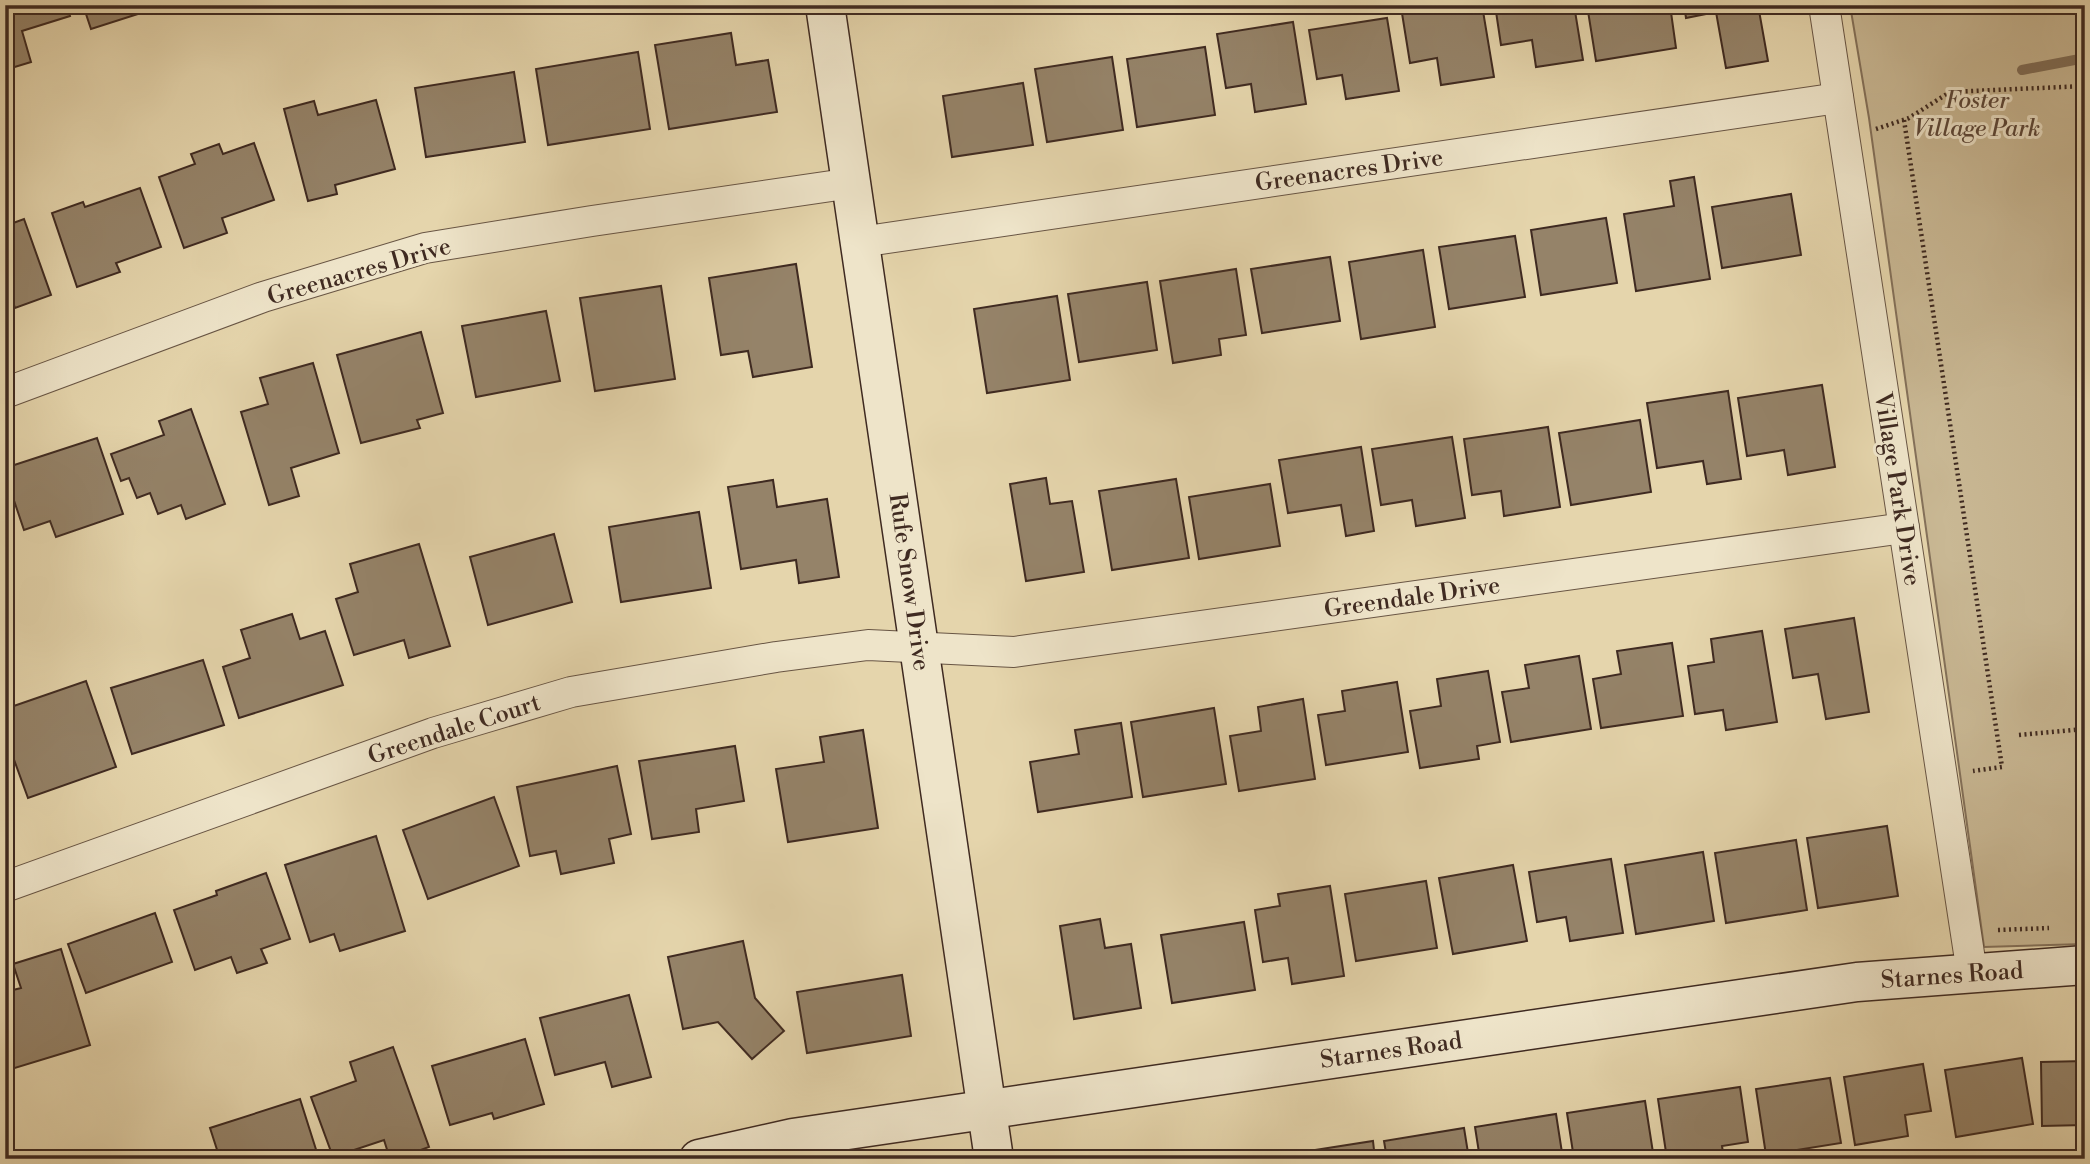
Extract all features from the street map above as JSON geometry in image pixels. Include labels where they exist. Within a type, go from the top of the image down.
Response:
[{"type":"main road","name":"Rufe Snow Drive","points":[[825,5],[994,1159]]},
{"type":"main road","name":"Starnes Road","points":[[699,1159],[793,1138],[1857,982],[2085,965]]},
{"type":"street","name":"Village Park Drive","points":[[1824,5],[1972,973]]},
{"type":"street","name":"Greenacres Drive","points":[[860,242],[1838,98]]},
{"type":"street","name":"Greenacres Drive","points":[[5,393],[263,297],[425,248],[852,183]]},
{"type":"street","name":"Greendale Drive","points":[[920,647],[1014,652],[1904,528]]},
{"type":"street","name":"Greendale Court","points":[[5,887],[433,733],[571,692],[776,657],[868,645],[920,647]]},
{"type":"path","points":[[1843,133],[1874,130],[1904,120],[1950,92],[2085,86]]},
{"type":"path","points":[[1904,120],[2002,767],[1969,772]]},
{"type":"path","points":[[2019,735],[2085,729]]},
{"type":"path","points":[[2077,730],[2081,783]]},
{"type":"path","points":[[1966,933],[2057,928]]},
{"type":"green space","name":"Foster Village Park","points":[[1850,5],[2085,5],[2085,944],[1984,947],[1869,118]]},
{"type":"building","points":[[5,5],[67,5],[70,16],[22,31],[31,62],[5,70]]},
{"type":"building","points":[[83,5],[166,5],[91,29]]},
{"type":"building","points":[[1482,5],[1494,77],[1441,85],[1437,58],[1410,63],[1401,7]]},
{"type":"building","points":[[1495,5],[1574,5],[1583,60],[1536,67],[1532,40],[1501,45]]},
{"type":"building","points":[[1587,5],[1670,5],[1676,48],[1596,61]]},
{"type":"building","points":[[1684,5],[1758,5],[1768,61],[1726,68],[1716,12],[1686,18]]},
{"type":"building","points":[[1387,18],[1399,91],[1346,99],[1342,75],[1317,79],[1309,30]]},
{"type":"building","points":[[1293,22],[1306,104],[1255,112],[1251,84],[1226,88],[1217,34]]},
{"type":"building","points":[[731,33],[736,65],[768,60],[777,112],[669,129],[655,45]]},
{"type":"building","points":[[1205,47],[1215,115],[1137,127],[1127,59]]},
{"type":"building","points":[[638,52],[650,129],[548,145],[536,69]]},
{"type":"building","points":[[1112,57],[1123,130],[1047,142],[1035,69]]},
{"type":"building","points":[[514,72],[525,142],[426,157],[415,88]]},
{"type":"building","points":[[1023,83],[1033,145],[952,157],[943,96]]},
{"type":"building","points":[[376,100],[395,169],[335,185],[337,194],[308,201],[284,109],[314,101],[318,115]]},
{"type":"building","points":[[254,143],[274,200],[222,218],[227,233],[184,248],[159,177],[195,164],[191,154],[219,144],[223,154]]},
{"type":"building","points":[[1694,177],[1710,279],[1636,291],[1624,214],[1674,206],[1670,181]]},
{"type":"building","points":[[140,188],[161,247],[116,263],[120,272],[77,287],[52,213],[83,202],[85,207]]},
{"type":"building","points":[[1791,194],[1801,255],[1722,268],[1712,207]]},
{"type":"building","points":[[1606,218],[1617,283],[1541,295],[1531,230]]},
{"type":"building","points":[[24,219],[51,295],[15,308],[11,296],[5,298],[5,226]]},
{"type":"building","points":[[1515,236],[1525,297],[1449,309],[1439,247]]},
{"type":"building","points":[[1423,250],[1435,327],[1361,339],[1349,262]]},
{"type":"building","points":[[1330,257],[1340,321],[1262,333],[1251,269]]},
{"type":"building","points":[[796,264],[812,367],[753,377],[748,351],[721,355],[709,278]]},
{"type":"building","points":[[1236,269],[1246,335],[1219,339],[1221,355],[1173,363],[1160,281]]},
{"type":"building","points":[[1147,282],[1157,350],[1079,362],[1068,294]]},
{"type":"building","points":[[661,286],[675,379],[595,391],[580,298]]},
{"type":"building","points":[[1057,296],[1070,380],[987,393],[974,309]]},
{"type":"building","points":[[546,311],[560,381],[476,397],[462,326]]},
{"type":"building","points":[[421,332],[443,413],[417,420],[420,428],[361,443],[337,355]]},
{"type":"building","points":[[313,363],[339,453],[291,468],[299,496],[269,505],[241,412],[268,404],[260,378]]},
{"type":"building","points":[[1822,385],[1835,467],[1788,475],[1784,450],[1747,456],[1738,398]]},
{"type":"building","points":[[1728,391],[1741,479],[1707,484],[1703,461],[1657,468],[1647,403]]},
{"type":"building","points":[[191,409],[225,504],[186,519],[181,505],[158,514],[150,493],[137,498],[129,478],[121,481],[111,454],[164,435],[159,421]]},
{"type":"building","points":[[1640,420],[1651,492],[1571,505],[1559,433]]},
{"type":"building","points":[[1548,427],[1560,507],[1504,516],[1501,491],[1472,495],[1464,439]]},
{"type":"building","points":[[1452,437],[1465,518],[1416,526],[1412,500],[1381,505],[1372,449]]},
{"type":"building","points":[[97,438],[123,514],[56,537],[50,521],[24,530],[5,468]]},
{"type":"building","points":[[1361,447],[1374,531],[1346,536],[1341,505],[1288,513],[1279,460]]},
{"type":"building","points":[[1046,478],[1050,504],[1072,501],[1084,572],[1026,581],[1010,484]]},
{"type":"building","points":[[1176,479],[1189,558],[1112,570],[1099,491]]},
{"type":"building","points":[[773,480],[777,507],[827,499],[839,577],[799,583],[796,560],[741,569],[728,487]]},
{"type":"building","points":[[1270,484],[1280,546],[1199,559],[1189,497]]},
{"type":"building","points":[[699,512],[711,588],[621,602],[609,527]]},
{"type":"building","points":[[554,534],[572,602],[488,625],[470,557]]},
{"type":"building","points":[[419,544],[450,646],[409,658],[404,640],[354,655],[336,599],[358,592],[350,564]]},
{"type":"building","points":[[292,614],[300,639],[325,631],[343,685],[239,718],[223,667],[250,658],[241,630]]},
{"type":"building","points":[[1854,618],[1869,712],[1826,719],[1818,674],[1793,678],[1785,629]]},
{"type":"building","points":[[1762,631],[1777,722],[1726,730],[1723,710],[1695,714],[1688,666],[1714,662],[1711,639]]},
{"type":"building","points":[[1672,643],[1683,716],[1601,728],[1593,679],[1621,674],[1617,651]]},
{"type":"building","points":[[1579,656],[1591,729],[1511,742],[1502,692],[1529,688],[1525,665]]},
{"type":"building","points":[[203,660],[224,725],[132,754],[111,688]]},
{"type":"building","points":[[1488,671],[1500,742],[1477,746],[1479,759],[1420,768],[1410,711],[1441,706],[1437,679]]},
{"type":"building","points":[[86,681],[116,767],[28,798],[5,735],[5,709]]},
{"type":"building","points":[[1397,682],[1408,752],[1326,765],[1318,715],[1345,711],[1342,691]]},
{"type":"building","points":[[1303,699],[1315,779],[1239,791],[1230,736],[1261,731],[1258,707]]},
{"type":"building","points":[[1214,708],[1226,784],[1143,797],[1131,722]]},
{"type":"building","points":[[1121,723],[1132,797],[1038,812],[1030,762],[1079,754],[1075,730]]},
{"type":"building","points":[[863,730],[878,828],[788,842],[776,769],[824,762],[820,737]]},
{"type":"building","points":[[735,746],[744,801],[696,809],[699,832],[652,839],[639,761]]},
{"type":"building","points":[[617,766],[631,834],[609,839],[614,863],[561,874],[556,851],[530,856],[517,787]]},
{"type":"building","points":[[494,797],[519,866],[428,899],[403,830]]},
{"type":"building","points":[[1887,826],[1898,896],[1818,908],[1807,838]]},
{"type":"building","points":[[376,836],[405,931],[340,951],[334,934],[310,942],[285,865]]},
{"type":"building","points":[[1796,840],[1807,910],[1726,923],[1715,853]]},
{"type":"building","points":[[1703,852],[1714,921],[1636,934],[1625,865]]},
{"type":"building","points":[[1611,859],[1623,933],[1570,941],[1566,917],[1537,922],[1529,872]]},
{"type":"building","points":[[1513,865],[1527,941],[1453,954],[1439,878]]},
{"type":"building","points":[[266,873],[290,939],[261,949],[267,963],[237,973],[231,957],[195,970],[174,910],[217,895],[216,891]]},
{"type":"building","points":[[1426,881],[1437,948],[1356,961],[1345,894]]},
{"type":"building","points":[[1330,886],[1344,976],[1292,984],[1288,958],[1263,962],[1255,910],[1280,906],[1278,894]]},
{"type":"building","points":[[155,913],[172,962],[86,993],[68,944]]},
{"type":"building","points":[[1100,919],[1105,948],[1131,944],[1141,1008],[1074,1019],[1060,926]]},
{"type":"building","points":[[1244,922],[1255,990],[1172,1003],[1161,935]]},
{"type":"building","points":[[743,941],[755,998],[784,1031],[752,1059],[718,1022],[683,1029],[668,957]]},
{"type":"building","points":[[61,949],[90,1045],[5,1071],[5,992],[21,988],[13,964]]},
{"type":"building","points":[[902,975],[911,1036],[807,1053],[797,992]]},
{"type":"building","points":[[629,995],[651,1077],[612,1087],[605,1062],[555,1075],[540,1018]]},
{"type":"building","points":[[525,1039],[544,1104],[494,1119],[492,1113],[450,1125],[432,1066]]},
{"type":"building","points":[[393,1047],[429,1147],[390,1159],[384,1140],[333,1157],[311,1097],[356,1081],[350,1062]]},
{"type":"building","points":[[2022,1058],[2033,1124],[1956,1137],[1945,1070]]},
{"type":"building","points":[[2085,1061],[2085,1125],[2042,1126],[2041,1062]]},
{"type":"building","points":[[1923,1064],[1931,1111],[1905,1115],[1908,1136],[1855,1145],[1844,1077]]},
{"type":"building","points":[[1830,1078],[1841,1143],[1766,1155],[1756,1089]]},
{"type":"building","points":[[1740,1087],[1748,1142],[1722,1146],[1724,1159],[1667,1159],[1658,1099]]},
{"type":"building","points":[[300,1099],[319,1159],[220,1159],[210,1128]]},
{"type":"building","points":[[1645,1101],[1654,1159],[1574,1159],[1567,1113]]},
{"type":"building","points":[[1556,1114],[1563,1159],[1480,1159],[1475,1127]]},
{"type":"building","points":[[1464,1128],[1469,1159],[1387,1159],[1384,1141]]},
{"type":"building","points":[[1373,1141],[1375,1159],[1290,1159],[1289,1154]]},
{"type":"waterway","points":[[2022,70],[2085,58]]}]
